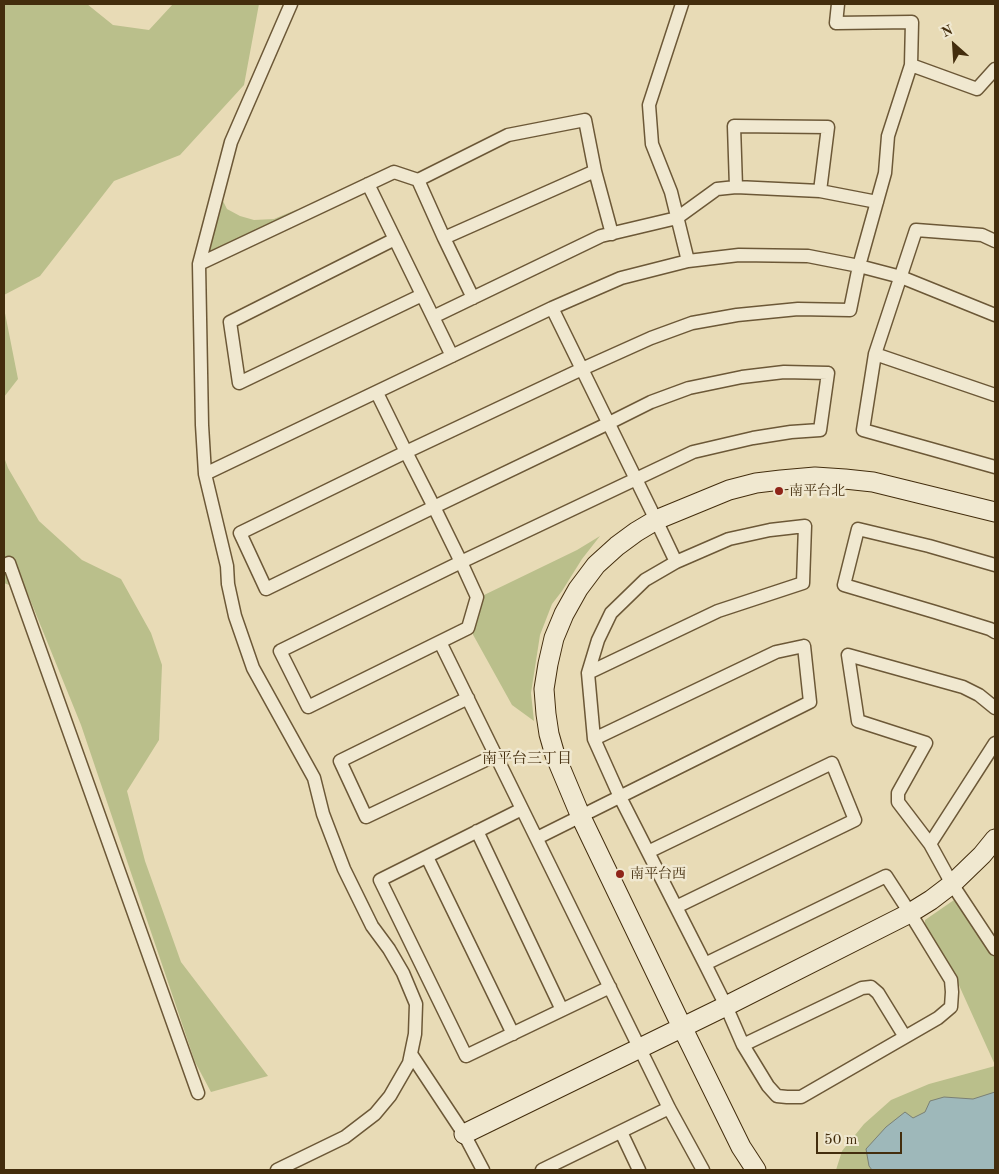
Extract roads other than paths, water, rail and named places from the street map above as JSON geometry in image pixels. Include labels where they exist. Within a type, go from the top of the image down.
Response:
[{"type":"street","points":[[283,1169],[345,1137],[375,1114],[390,1096],[409,1063],[415,1034],[416,1004],[404,973],[372,926],[344,869],[323,814],[314,778],[253,668],[235,616],[228,584],[227,566],[205,474],[202,425],[199,264],[231,142],[291,4]]},
{"type":"street","points":[[682,4],[649,105],[652,144],[671,192],[688,260]]},
{"type":"street","points":[[377,392],[406,452],[434,507],[461,562],[476,597],[468,628],[308,707],[280,651],[461,562],[693,452],[781,433],[820,430],[828,372],[784,372],[742,377],[689,388],[651,402],[609,423],[434,507],[266,589],[240,534],[406,452],[651,338],[692,323],[737,315],[798,309],[850,310],[859,266],[885,173],[888,136],[911,65],[912,22],[836,23],[838,4]]},
{"type":"street","points":[[911,65],[976,89],[995,69]]},
{"type":"street","points":[[199,264],[394,172],[418,180],[508,135],[585,120],[595,171],[612,234]]},
{"type":"street","points":[[736,187],[734,126],[828,127],[820,191]]},
{"type":"street","points":[[444,238],[595,171]]},
{"type":"street","points":[[418,180],[473,298]]},
{"type":"street","points":[[368,184],[452,356]]},
{"type":"street","points":[[433,317],[601,236],[677,218],[718,189],[736,187],[820,191],[877,202]]},
{"type":"street","points":[[995,241],[982,235],[916,230],[876,354],[863,430],[995,467]]},
{"type":"street","points":[[395,239],[230,322],[239,382],[422,295]]},
{"type":"street","points":[[205,474],[552,308],[621,278],[688,260],[739,256],[808,256],[901,277],[995,315]]},
{"type":"street","points":[[552,308],[676,562]]},
{"type":"street","points":[[876,354],[995,395]]},
{"type":"street","points":[[756,1170],[741,1148],[682,1027],[581,816],[555,755],[549,734],[544,689],[554,638],[564,614],[578,589],[596,565],[617,546],[656,520],[729,490],[756,483],[815,477],[874,482],[995,512]]},
{"type":"street","points":[[588,674],[718,611],[803,583],[805,526],[770,530],[730,539],[676,562],[646,580],[611,613],[598,640],[588,674],[594,740],[620,797],[726,1006],[743,1044],[768,1086],[777,1096],[801,1097],[938,1018],[951,1007],[951,980],[886,876],[705,964]]},
{"type":"street","points":[[995,565],[929,546],[858,529],[844,585],[936,612],[995,632]]},
{"type":"street","points":[[4,566],[9,563],[198,1094]]},
{"type":"street","points":[[440,642],[669,1108],[702,1170]]},
{"type":"street","points":[[537,838],[810,702],[804,646],[776,652],[594,740]]},
{"type":"street","points":[[995,708],[979,695],[963,687],[848,655],[858,721],[926,743],[898,793],[898,802],[930,844],[952,884],[995,949]]},
{"type":"street","points":[[468,698],[340,761],[366,817],[496,755]]},
{"type":"street","points":[[930,844],[995,743]]},
{"type":"street","points":[[648,852],[832,763],[855,820],[676,907]]},
{"type":"street","points":[[522,808],[380,880],[466,1056],[610,987]]},
{"type":"street","points":[[477,831],[562,1010]]},
{"type":"street","points":[[464,1134],[726,1006],[910,913],[952,884],[982,855],[995,839]]},
{"type":"street","points":[[427,856],[513,1034]]},
{"type":"street","points":[[743,1044],[862,988],[871,987],[878,993],[905,1037]]},
{"type":"street","points":[[411,1054],[464,1134],[483,1170]]},
{"type":"street","points":[[542,1170],[669,1108]]},
{"type":"street","points":[[621,1132],[639,1170]]},
{"type":"water","points":[[995,1092],[995,1170],[872,1170],[869,1166],[866,1149],[886,1127],[905,1112],[913,1118],[925,1112],[930,1101],[944,1097],[973,1099]]},
{"type":"place","name":"南平台北","points":[[779,491]]},
{"type":"place","name":"南平台西","points":[[620,874]]},
{"type":"district","name":"南平台三丁目","points":[[527,759]]}]
